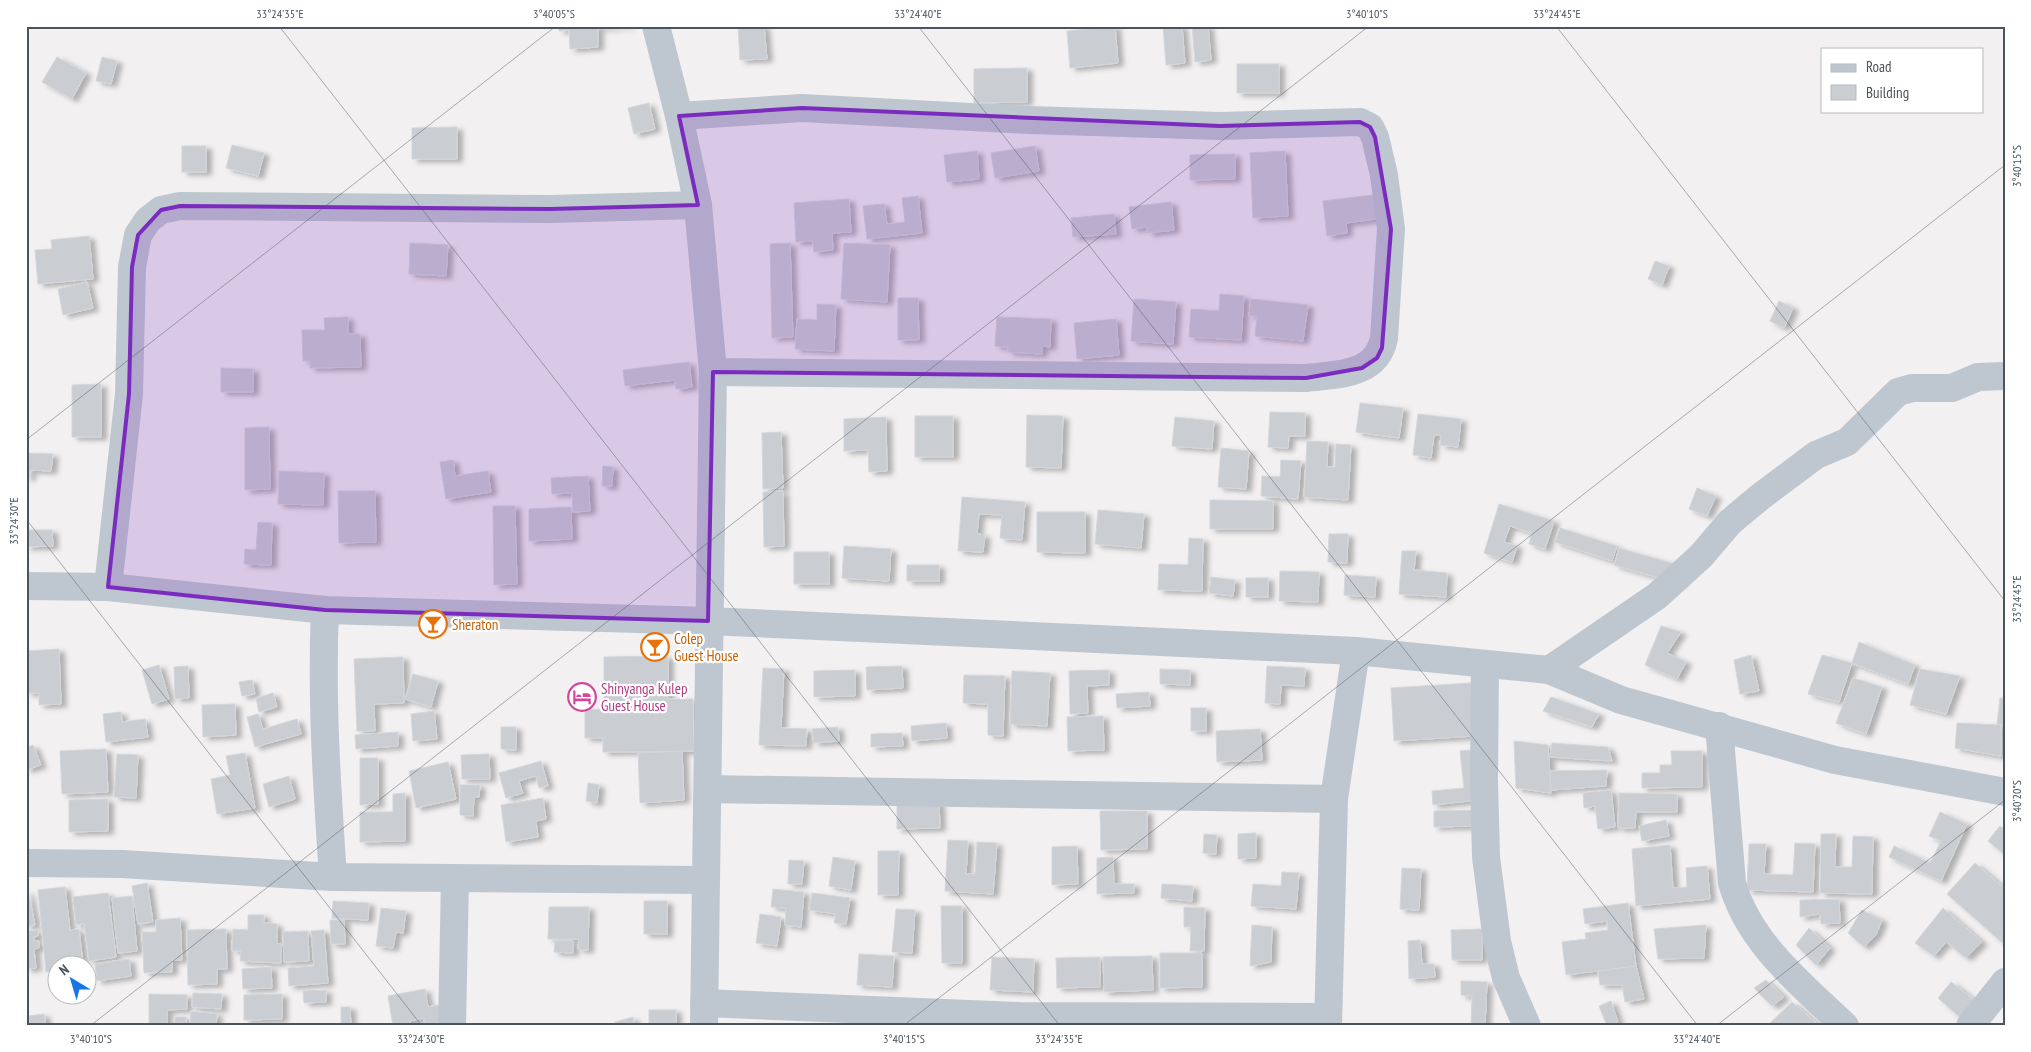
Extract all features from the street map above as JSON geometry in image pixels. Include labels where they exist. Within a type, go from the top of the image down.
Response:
[{"type":"street","points":[[656,26],[679,116],[698,205],[713,372],[708,621],[708,789],[704,1014],[1019,1016],[1328,1022],[1334,799],[1356,651]]},
{"type":"street","points":[[679,116],[802,108],[1019,120],[1220,126],[1360,122],[1370,126],[1375,137],[1391,229],[1384,338],[1380,355],[1362,368],[1333,375],[1296,378],[713,372]]},
{"type":"street","points":[[108,588],[129,394],[132,267],[138,235],[148,220],[161,210],[180,206],[550,209],[698,205]]},
{"type":"street","points":[[1549,670],[1657,596],[1701,556],[1730,522],[1816,455],[1847,442],[1898,392],[1912,388],[1952,388],[1978,377],[2005,376]]},
{"type":"street","points":[[26,586],[108,588],[325,610],[708,621],[1356,651],[1549,670],[1621,700],[1835,760],[2005,792]]},
{"type":"street","points":[[325,610],[323,733],[334,877]]},
{"type":"street","points":[[1485,665],[1484,782],[1486,857],[1497,941],[1506,978],[1528,1026]]},
{"type":"street","points":[[1718,726],[1732,883],[1736,897],[1749,923],[1774,957],[1844,1026]]},
{"type":"street","points":[[708,789],[1334,799]]},
{"type":"street","points":[[26,863],[122,864],[334,877],[408,876],[455,879],[705,880]]},
{"type":"street","points":[[452,1026],[455,879]]},
{"type":"street","points":[[1970,1026],[2005,982]]},
{"type":"highlighted area","points":[[802,108],[1220,126],[1360,122],[1370,127],[1375,137],[1391,229],[1389,275],[1382,348],[1377,358],[1362,368],[1306,378],[713,372],[708,621],[325,610],[108,587],[129,394],[132,267],[138,235],[161,210],[180,206],[550,209],[698,205],[679,116]]},
{"type":"building","points":[[559,26],[629,26],[598,28],[598,47],[570,49],[569,30],[559,31]]},
{"type":"building","points":[[738,26],[764,26],[767,59],[740,60]]},
{"type":"building","points":[[1115,26],[1118,63],[1070,68],[1067,31]]},
{"type":"building","points":[[1163,26],[1182,26],[1185,63],[1166,65]]},
{"type":"building","points":[[1192,26],[1208,26],[1211,60],[1195,62]]},
{"type":"building","points":[[57,57],[86,73],[72,99],[42,82]]},
{"type":"building","points":[[102,57],[117,61],[111,84],[96,81]]},
{"type":"building","points":[[1237,64],[1279,64],[1279,93],[1237,93]]},
{"type":"building","points":[[1027,68],[1027,102],[974,103],[974,69]]},
{"type":"building","points":[[649,103],[655,129],[634,134],[628,108]]},
{"type":"building","points":[[457,127],[457,159],[412,159],[412,128]]},
{"type":"building","points":[[232,145],[264,153],[258,176],[226,168]]},
{"type":"building","points":[[182,146],[206,146],[206,172],[182,172]]},
{"type":"building","points":[[1035,146],[1039,171],[995,178],[991,153]]},
{"type":"building","points":[[977,151],[979,179],[947,182],[944,155]]},
{"type":"building","points":[[1285,151],[1288,216],[1253,218],[1250,153]]},
{"type":"building","points":[[1235,154],[1235,179],[1190,180],[1190,155]]},
{"type":"building","points":[[1373,195],[1376,219],[1346,223],[1347,233],[1327,236],[1323,201]]},
{"type":"building","points":[[918,196],[922,233],[867,239],[863,206],[884,204],[887,224],[905,222],[902,198]]},
{"type":"building","points":[[849,199],[851,232],[832,233],[833,250],[814,252],[813,241],[796,242],[794,203]]},
{"type":"building","points":[[1171,202],[1174,230],[1148,233],[1147,227],[1132,229],[1129,207]]},
{"type":"building","points":[[1114,214],[1116,234],[1073,237],[1071,218]]},
{"type":"building","points":[[89,236],[93,279],[38,284],[35,250],[52,249],[51,240]]},
{"type":"building","points":[[410,243],[448,245],[446,276],[409,274]]},
{"type":"building","points":[[790,243],[793,337],[772,338],[770,244]]},
{"type":"building","points":[[844,243],[890,245],[887,302],[841,299]]},
{"type":"building","points":[[1655,261],[1669,266],[1662,285],[1648,279]]},
{"type":"building","points":[[87,282],[93,308],[63,315],[58,289]]},
{"type":"building","points":[[1220,294],[1244,296],[1241,340],[1189,337],[1191,309],[1219,311]]},
{"type":"building","points":[[898,298],[918,298],[919,340],[898,340]]},
{"type":"building","points":[[1134,299],[1176,302],[1173,344],[1131,341]]},
{"type":"building","points":[[1251,299],[1308,305],[1303,341],[1255,336],[1257,316],[1249,316]]},
{"type":"building","points":[[1779,301],[1793,308],[1784,328],[1770,321]]},
{"type":"building","points":[[817,304],[836,305],[834,351],[795,349],[797,319],[817,320]]},
{"type":"building","points":[[348,317],[348,334],[360,334],[361,367],[310,368],[310,361],[303,361],[302,330],[325,330],[324,318]]},
{"type":"building","points":[[997,317],[1051,319],[1050,347],[1042,346],[1042,354],[1008,352],[1008,347],[995,346]]},
{"type":"building","points":[[1116,319],[1119,355],[1077,359],[1074,323]]},
{"type":"building","points":[[689,362],[692,387],[676,389],[675,380],[625,386],[623,370]]},
{"type":"building","points":[[221,368],[253,369],[253,392],[221,392]]},
{"type":"building","points":[[101,384],[101,437],[72,437],[72,385]]},
{"type":"building","points":[[1360,403],[1403,408],[1399,438],[1356,432]]},
{"type":"building","points":[[1270,412],[1305,413],[1305,436],[1289,436],[1288,448],[1268,447]]},
{"type":"building","points":[[1418,414],[1461,419],[1458,447],[1440,445],[1441,435],[1434,435],[1431,458],[1413,455]]},
{"type":"building","points":[[1027,415],[1063,416],[1061,468],[1026,467]]},
{"type":"building","points":[[915,416],[953,416],[953,457],[915,457]]},
{"type":"building","points":[[886,417],[887,471],[869,472],[868,450],[844,451],[844,419]]},
{"type":"building","points":[[1175,417],[1214,421],[1212,449],[1172,446]]},
{"type":"building","points":[[269,427],[270,489],[245,490],[245,428]]},
{"type":"building","points":[[781,432],[783,488],[763,489],[762,433]]},
{"type":"building","points":[[1307,441],[1328,442],[1327,467],[1335,467],[1336,444],[1351,445],[1348,500],[1304,497]]},
{"type":"building","points":[[1221,448],[1249,451],[1246,489],[1218,487]]},
{"type":"building","points":[[26,453],[53,454],[51,471],[30,470],[30,478],[26,478]]},
{"type":"building","points":[[453,460],[455,476],[488,471],[491,492],[446,499],[440,462]]},
{"type":"building","points":[[1281,460],[1301,461],[1298,499],[1261,496],[1262,476],[1280,477]]},
{"type":"building","points":[[603,466],[613,467],[612,486],[602,486]]},
{"type":"building","points":[[279,471],[324,473],[323,505],[278,504]]},
{"type":"building","points":[[588,476],[590,511],[573,512],[572,493],[552,494],[551,478]]},
{"type":"building","points":[[1697,488],[1716,496],[1707,516],[1689,509]]},
{"type":"building","points":[[338,491],[375,491],[376,542],[339,543]]},
{"type":"building","points":[[783,491],[784,546],[764,547],[763,492]]},
{"type":"building","points":[[962,497],[1025,502],[1022,540],[1000,538],[1002,515],[979,514],[977,534],[985,535],[983,552],[958,551]]},
{"type":"building","points":[[1210,500],[1273,501],[1273,529],[1210,529]]},
{"type":"building","points":[[1499,504],[1554,521],[1545,549],[1529,544],[1532,533],[1510,526],[1504,542],[1517,546],[1512,562],[1484,553]]},
{"type":"building","points":[[493,506],[515,506],[517,584],[494,585]]},
{"type":"building","points":[[571,507],[572,539],[529,541],[529,509]]},
{"type":"building","points":[[1098,510],[1144,514],[1141,548],[1095,544]]},
{"type":"building","points":[[1037,512],[1085,512],[1085,553],[1037,552]]},
{"type":"building","points":[[258,522],[272,523],[271,565],[244,564],[245,549],[256,550]]},
{"type":"building","points":[[1560,528],[1617,546],[1612,561],[1555,542]]},
{"type":"building","points":[[26,530],[52,530],[53,546],[26,547]]},
{"type":"building","points":[[1329,534],[1348,534],[1347,563],[1328,562]]},
{"type":"building","points":[[1189,538],[1203,539],[1202,591],[1158,590],[1159,564],[1188,565]]},
{"type":"building","points":[[844,546],[891,549],[889,581],[842,578]]},
{"type":"building","points":[[1619,548],[1685,567],[1680,584],[1614,565]]},
{"type":"building","points":[[1402,551],[1416,551],[1414,570],[1447,573],[1446,597],[1399,594]]},
{"type":"building","points":[[794,552],[829,552],[829,584],[794,584]]},
{"type":"building","points":[[907,565],[939,565],[939,581],[907,581]]},
{"type":"building","points":[[1280,571],[1319,572],[1318,602],[1279,601]]},
{"type":"building","points":[[1345,575],[1376,577],[1375,597],[1344,595]]},
{"type":"building","points":[[1211,577],[1235,580],[1233,596],[1209,593]]},
{"type":"building","points":[[1246,578],[1268,578],[1268,597],[1246,597]]},
{"type":"building","points":[[1661,626],[1681,632],[1667,653],[1686,662],[1677,679],[1645,665]]},
{"type":"building","points":[[1859,642],[1915,665],[1908,684],[1852,663]]},
{"type":"building","points":[[59,649],[61,704],[39,705],[39,693],[27,693],[26,651]]},
{"type":"building","points":[[1751,655],[1759,691],[1740,694],[1734,660]]},
{"type":"building","points":[[1822,655],[1852,663],[1839,702],[1808,694]]},
{"type":"building","points":[[668,656],[668,699],[693,699],[694,751],[603,752],[603,738],[585,738],[585,710],[604,709],[604,657]]},
{"type":"building","points":[[403,657],[404,703],[374,704],[375,731],[357,731],[354,659]]},
{"type":"building","points":[[159,665],[169,699],[152,704],[142,670]]},
{"type":"building","points":[[188,666],[189,698],[175,699],[174,667]]},
{"type":"building","points":[[902,666],[903,688],[867,690],[866,667]]},
{"type":"building","points":[[1267,666],[1305,668],[1304,686],[1281,685],[1280,704],[1265,703]]},
{"type":"building","points":[[763,668],[784,669],[781,728],[807,729],[806,746],[759,745]]},
{"type":"building","points":[[1160,669],[1190,670],[1190,685],[1160,684]]},
{"type":"building","points":[[1920,669],[1960,676],[1946,714],[1910,705]]},
{"type":"building","points":[[855,670],[855,696],[814,697],[814,671]]},
{"type":"building","points":[[1109,670],[1109,685],[1087,686],[1088,713],[1070,714],[1069,671]]},
{"type":"building","points":[[1012,671],[1050,673],[1047,726],[1010,724]]},
{"type":"building","points":[[413,674],[438,681],[431,707],[405,699]]},
{"type":"building","points":[[964,675],[1005,676],[1003,736],[988,735],[988,704],[963,703]]},
{"type":"building","points":[[1853,678],[1882,687],[1866,734],[1836,723]]},
{"type":"building","points":[[252,680],[255,694],[242,696],[239,682]]},
{"type":"building","points":[[1471,683],[1474,736],[1394,741],[1391,688]]},
{"type":"building","points":[[1149,692],[1150,706],[1117,708],[1116,694]]},
{"type":"building","points":[[273,693],[277,707],[259,712],[256,698]]},
{"type":"building","points":[[1551,697],[1599,714],[1592,727],[1543,711]]},
{"type":"building","points":[[2000,698],[2005,698],[2005,726],[1997,724]]},
{"type":"building","points":[[235,704],[236,735],[203,737],[202,705]]},
{"type":"building","points":[[1191,708],[1206,708],[1206,731],[1191,731]]},
{"type":"building","points":[[434,711],[437,739],[413,741],[411,714]]},
{"type":"building","points":[[121,712],[122,722],[145,719],[148,737],[106,742],[103,714]]},
{"type":"building","points":[[258,714],[263,729],[297,719],[301,734],[255,747],[247,717]]},
{"type":"building","points":[[1103,716],[1104,750],[1068,751],[1067,717]]},
{"type":"building","points":[[946,723],[947,738],[912,741],[911,726]]},
{"type":"building","points":[[1957,723],[2001,725],[2001,756],[1955,748]]},
{"type":"building","points":[[501,727],[516,727],[516,750],[501,749]]},
{"type":"building","points":[[838,727],[839,741],[814,743],[812,729]]},
{"type":"building","points":[[1260,729],[1262,760],[1217,762],[1216,731]]},
{"type":"building","points":[[398,732],[398,746],[356,749],[355,735]]},
{"type":"building","points":[[902,733],[903,746],[871,747],[871,734]]},
{"type":"building","points":[[1514,741],[1548,745],[1551,793],[1516,788]]},
{"type":"building","points":[[1552,743],[1608,747],[1612,761],[1550,757]]},
{"type":"building","points":[[33,745],[41,765],[26,770],[26,748]]},
{"type":"building","points":[[106,749],[108,792],[62,794],[60,751]]},
{"type":"building","points":[[1473,750],[1477,800],[1433,805],[1432,791],[1464,788],[1460,751]]},
{"type":"building","points":[[682,751],[684,800],[640,803],[638,753]]},
{"type":"building","points":[[1671,751],[1702,751],[1702,787],[1642,788],[1642,773],[1660,773],[1660,765],[1672,765]]},
{"type":"building","points":[[245,753],[255,808],[217,814],[211,779],[230,775],[226,756]]},
{"type":"building","points":[[117,754],[138,755],[136,798],[114,797]]},
{"type":"building","points":[[489,754],[490,779],[462,779],[461,755]]},
{"type":"building","points":[[360,758],[378,758],[378,804],[360,805]]},
{"type":"building","points":[[541,761],[548,786],[539,788],[536,776],[519,781],[523,793],[506,798],[499,773]]},
{"type":"building","points":[[448,762],[456,799],[416,808],[409,771]]},
{"type":"building","points":[[1607,770],[1606,786],[1551,790],[1550,771]]},
{"type":"building","points":[[289,776],[295,799],[269,807],[263,784]]},
{"type":"building","points":[[588,783],[599,785],[597,803],[586,801]]},
{"type":"building","points":[[460,785],[480,785],[479,797],[474,797],[473,816],[460,815]]},
{"type":"building","points":[[1611,790],[1615,827],[1598,829],[1595,806],[1584,808],[1583,793]]},
{"type":"building","points":[[405,793],[405,841],[360,842],[360,812],[393,812],[393,794]]},
{"type":"building","points":[[1619,793],[1677,794],[1677,812],[1636,812],[1635,828],[1618,828]]},
{"type":"building","points":[[543,798],[546,819],[536,821],[538,837],[506,842],[501,805]]},
{"type":"building","points":[[108,799],[108,831],[69,832],[69,800]]},
{"type":"building","points":[[939,801],[940,828],[897,829],[897,802]]},
{"type":"building","points":[[1475,810],[1476,826],[1434,827],[1434,811]]},
{"type":"building","points":[[1100,811],[1147,811],[1147,849],[1101,850]]},
{"type":"building","points":[[1940,812],[1967,824],[1941,881],[1889,857],[1894,846],[1930,863],[1941,841],[1929,836]]},
{"type":"building","points":[[1666,820],[1669,836],[1642,841],[1639,826]]},
{"type":"building","points":[[2000,826],[2005,830],[2005,855],[1988,841]]},
{"type":"building","points":[[1256,833],[1256,858],[1238,859],[1238,834]]},
{"type":"building","points":[[1204,834],[1217,835],[1216,854],[1203,853]]},
{"type":"building","points":[[1821,834],[1836,834],[1835,867],[1852,867],[1853,836],[1873,837],[1872,894],[1820,893]]},
{"type":"building","points":[[948,840],[968,841],[966,874],[975,874],[977,842],[997,843],[993,894],[945,891]]},
{"type":"building","points":[[1795,843],[1815,844],[1813,892],[1747,890],[1749,844],[1766,844],[1764,874],[1793,875]]},
{"type":"building","points":[[1670,845],[1673,888],[1687,887],[1686,868],[1707,866],[1710,899],[1636,906],[1632,849]]},
{"type":"building","points":[[1077,846],[1078,884],[1052,885],[1052,847]]},
{"type":"building","points":[[878,851],[899,851],[898,895],[878,895]]},
{"type":"building","points":[[833,857],[855,861],[851,890],[829,886]]},
{"type":"building","points":[[1113,857],[1114,884],[1134,884],[1134,893],[1097,894],[1097,858]]},
{"type":"building","points":[[789,860],[804,861],[802,884],[788,884]]},
{"type":"building","points":[[1975,863],[2005,889],[2005,945],[1947,894]]},
{"type":"building","points":[[1402,868],[1421,869],[1419,910],[1400,909]]},
{"type":"building","points":[[1282,872],[1299,873],[1296,909],[1251,906],[1253,884],[1281,886]]},
{"type":"building","points":[[147,883],[153,922],[138,924],[132,886]]},
{"type":"building","points":[[1162,884],[1193,886],[1192,901],[1161,898]]},
{"type":"building","points":[[65,887],[70,930],[79,929],[82,954],[48,954],[48,972],[46,972],[38,890]]},
{"type":"building","points":[[773,889],[804,892],[801,927],[785,925],[786,908],[771,907]]},
{"type":"building","points":[[28,891],[35,925],[26,927],[26,892]]},
{"type":"building","points":[[108,893],[116,957],[98,960],[98,954],[88,954],[84,923],[76,925],[73,897]]},
{"type":"building","points":[[812,893],[850,898],[846,924],[834,923],[836,914],[809,910]]},
{"type":"building","points":[[132,896],[137,951],[118,953],[112,898]]},
{"type":"building","points":[[1839,899],[1840,923],[1821,924],[1820,914],[1800,917],[1800,900]]},
{"type":"building","points":[[333,901],[369,903],[368,920],[332,918]]},
{"type":"building","points":[[644,901],[667,901],[667,934],[644,934]]},
{"type":"building","points":[[1628,903],[1636,966],[1566,975],[1562,942],[1586,939],[1585,933],[1608,930],[1607,921],[1585,924],[1583,909]]},
{"type":"building","points":[[941,906],[962,906],[962,963],[942,963]]},
{"type":"building","points":[[549,907],[589,907],[588,950],[578,949],[579,939],[548,939]]},
{"type":"building","points":[[1184,907],[1205,908],[1204,951],[1190,951],[1191,927],[1184,927]]},
{"type":"building","points":[[381,908],[406,911],[403,933],[396,932],[393,948],[376,946]]},
{"type":"building","points":[[1943,908],[1982,942],[1966,958],[1946,942],[1934,956],[1915,943]]},
{"type":"building","points":[[896,909],[915,910],[912,953],[892,952]]},
{"type":"building","points":[[1862,910],[1882,920],[1876,935],[1864,947],[1848,933]]},
{"type":"building","points":[[760,914],[781,917],[777,946],[756,943]]},
{"type":"building","points":[[248,915],[264,915],[264,923],[277,924],[277,944],[281,944],[281,963],[240,961],[241,951],[232,951],[233,929],[248,930]]},
{"type":"building","points":[[180,918],[182,960],[172,960],[172,972],[144,973],[142,932],[156,932],[156,920]]},
{"type":"building","points":[[330,920],[344,920],[345,944],[331,944]]},
{"type":"building","points":[[1252,925],[1272,927],[1271,962],[1250,966]]},
{"type":"building","points":[[1706,925],[1704,958],[1658,959],[1654,929]]},
{"type":"building","points":[[1809,928],[1830,948],[1816,965],[1796,945]]},
{"type":"building","points":[[226,929],[227,969],[217,969],[217,984],[188,985],[187,930]]},
{"type":"building","points":[[1482,929],[1482,960],[1452,960],[1451,930]]},
{"type":"building","points":[[38,930],[38,936],[34,937],[34,941],[39,941],[39,948],[34,949],[36,968],[26,969],[26,931]]},
{"type":"building","points":[[324,930],[328,983],[289,986],[288,968],[314,966],[311,931]]},
{"type":"building","points":[[308,931],[309,961],[284,962],[283,932]]},
{"type":"building","points":[[1420,940],[1422,964],[1434,964],[1435,977],[1409,979],[1408,941]]},
{"type":"building","points":[[555,941],[573,941],[573,953],[554,952]]},
{"type":"building","points":[[1160,953],[1202,953],[1202,987],[1160,988]]},
{"type":"building","points":[[859,954],[894,956],[892,987],[857,985]]},
{"type":"building","points":[[1152,956],[1153,990],[1104,992],[1103,957]]},
{"type":"building","points":[[992,957],[1034,959],[1033,992],[990,990]]},
{"type":"building","points":[[1100,957],[1100,987],[1057,988],[1056,958]]},
{"type":"building","points":[[129,959],[131,976],[98,981],[98,964]]},
{"type":"building","points":[[1636,966],[1644,999],[1625,1002],[1622,985],[1600,985],[1598,971]]},
{"type":"building","points":[[271,967],[272,988],[243,989],[242,969]]},
{"type":"building","points":[[1766,980],[1784,997],[1772,1006],[1754,988]]},
{"type":"building","points":[[1461,981],[1487,982],[1485,1026],[1471,1026],[1472,996],[1461,995]]},
{"type":"building","points":[[1951,982],[1978,1003],[1963,1020],[1938,998]]},
{"type":"building","points":[[425,989],[428,1007],[438,1005],[442,1026],[425,1026],[424,1018],[410,1021],[411,1026],[393,1026],[388,996]]},
{"type":"building","points":[[326,990],[326,1002],[304,1003],[303,991]]},
{"type":"building","points":[[193,993],[222,994],[221,1009],[192,1007]]},
{"type":"building","points":[[149,994],[187,995],[187,1009],[167,1010],[167,1026],[149,1026]]},
{"type":"building","points":[[282,994],[282,1019],[244,1020],[244,995]]},
{"type":"building","points":[[1611,1001],[1618,1022],[1607,1026],[1599,1006]]},
{"type":"building","points":[[1792,1002],[1820,1026],[1767,1026]]},
{"type":"building","points":[[341,1007],[350,1007],[351,1026],[341,1026]]},
{"type":"building","points":[[649,1010],[676,1010],[676,1026],[649,1026]]},
{"type":"building","points":[[191,1011],[217,1014],[216,1026],[190,1026]]},
{"type":"building","points":[[44,1014],[46,1026],[30,1026],[29,1016]]},
{"type":"building","points":[[175,1017],[186,1017],[186,1026],[175,1026]]},
{"type":"building","points":[[633,1017],[635,1026],[616,1026],[615,1022]]},
{"type":"place","name":"Sheraton","points":[[433,624]]},
{"type":"place","name":"Colep Guest House","points":[[655,647]]},
{"type":"place","name":"Shinyanga Kulep Guest House","points":[[582,697]]}]
